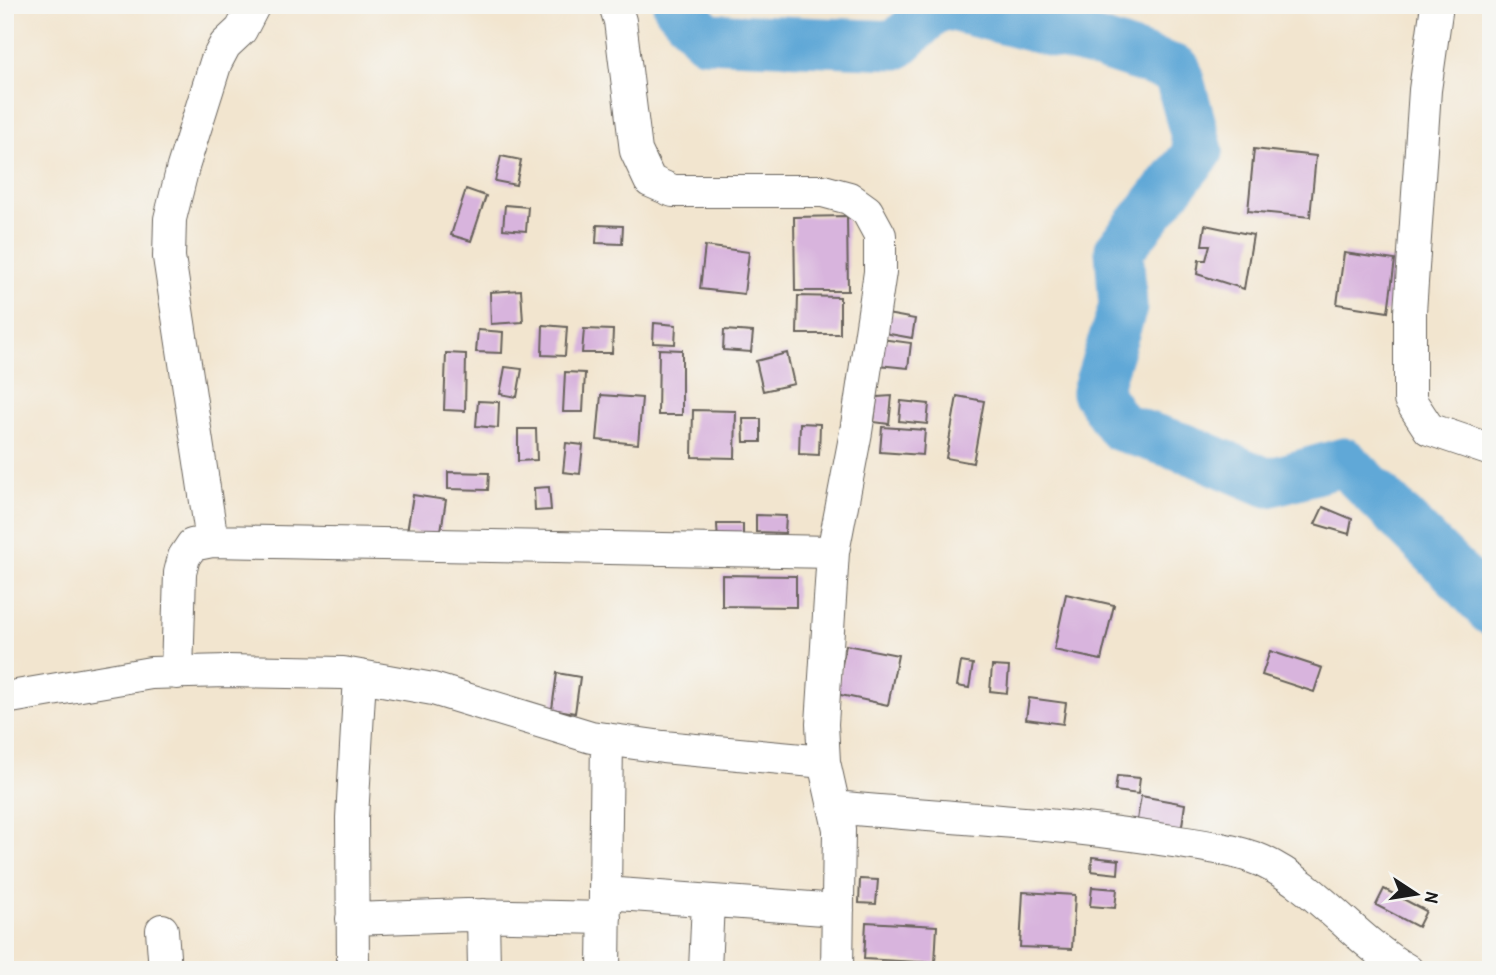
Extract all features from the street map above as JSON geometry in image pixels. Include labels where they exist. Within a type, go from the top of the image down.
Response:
[{"type":"street","points":[[212,541],[169,257],[170,219],[183,167],[216,62],[225,45],[241,30],[254,5]]},
{"type":"street","points":[[615,5],[620,21],[636,151],[650,181],[673,191],[824,191],[849,198],[867,211],[880,235],[878,286],[856,432],[833,552],[822,724],[824,762],[839,830],[837,970]]},
{"type":"street","points":[[1437,5],[1424,90],[1410,312],[1410,400],[1429,429],[1491,450]]},
{"type":"street","points":[[177,673],[180,573],[184,557],[192,545],[212,541],[833,552]]},
{"type":"street","points":[[5,698],[151,673],[343,673],[433,689],[591,737],[663,747],[824,762]]},
{"type":"street","points":[[353,970],[352,818],[360,676]]},
{"type":"street","points":[[604,970],[607,739]]},
{"type":"street","points":[[834,807],[1100,830],[1205,846],[1261,861],[1313,893],[1383,956],[1407,970]]},
{"type":"street","points":[[352,919],[483,915],[708,901],[838,910]]},
{"type":"street","points":[[705,970],[708,901]]},
{"type":"street","points":[[483,915],[484,970]]},
{"type":"street","points":[[162,930],[165,970]]},
{"type":"building","points":[[1254,149],[1316,156],[1310,217],[1248,211]]},
{"type":"building","points":[[501,156],[521,160],[516,185],[495,181]]},
{"type":"building","points":[[466,189],[486,196],[471,241],[451,235]]},
{"type":"building","points":[[505,205],[528,207],[526,231],[503,229]]},
{"type":"building","points":[[847,216],[848,291],[795,291],[794,217]]},
{"type":"building","points":[[597,225],[623,226],[622,244],[596,243]]},
{"type":"building","points":[[1205,225],[1253,235],[1244,289],[1197,274],[1199,260],[1206,260],[1210,245],[1202,245]]},
{"type":"building","points":[[705,246],[749,252],[744,294],[700,289]]},
{"type":"building","points":[[1344,253],[1395,260],[1388,312],[1337,304]]},
{"type":"building","points":[[521,290],[523,322],[491,324],[490,292]]},
{"type":"building","points":[[798,296],[840,297],[840,334],[797,334]]},
{"type":"building","points":[[887,314],[915,319],[912,338],[884,333]]},
{"type":"building","points":[[654,323],[676,325],[675,344],[653,343]]},
{"type":"building","points":[[543,325],[567,327],[565,356],[542,355]]},
{"type":"building","points":[[584,329],[613,330],[612,353],[582,353]]},
{"type":"building","points":[[478,330],[503,332],[502,353],[476,352]]},
{"type":"building","points":[[724,330],[753,332],[751,352],[723,350]]},
{"type":"building","points":[[881,339],[911,343],[908,368],[878,365]]},
{"type":"building","points":[[659,349],[682,350],[682,415],[658,415]]},
{"type":"building","points":[[446,353],[466,354],[465,411],[444,410]]},
{"type":"building","points":[[787,353],[794,384],[763,391],[756,361]]},
{"type":"building","points":[[505,367],[522,369],[517,397],[500,394]]},
{"type":"building","points":[[565,372],[585,373],[583,412],[563,412]]},
{"type":"building","points":[[601,395],[642,398],[638,444],[597,440]]},
{"type":"building","points":[[892,396],[889,424],[874,422],[877,397]]},
{"type":"building","points":[[957,396],[984,401],[973,463],[946,458]]},
{"type":"building","points":[[478,401],[499,402],[498,428],[476,426]]},
{"type":"building","points":[[901,401],[929,404],[927,424],[899,421]]},
{"type":"building","points":[[693,410],[736,411],[735,458],[692,457]]},
{"type":"building","points":[[743,419],[761,419],[761,442],[744,442]]},
{"type":"building","points":[[800,423],[820,424],[819,455],[799,454]]},
{"type":"building","points":[[882,427],[925,430],[923,455],[880,452]]},
{"type":"building","points":[[518,429],[536,429],[537,460],[518,461]]},
{"type":"building","points":[[566,443],[583,445],[580,474],[563,472]]},
{"type":"building","points":[[448,472],[489,473],[488,490],[448,489]]},
{"type":"building","points":[[549,487],[551,510],[535,511],[534,488]]},
{"type":"building","points":[[413,495],[446,500],[440,537],[407,532]]},
{"type":"building","points":[[1323,507],[1352,519],[1349,534],[1315,524]]},
{"type":"building","points":[[756,515],[786,516],[785,533],[756,532]]},
{"type":"building","points":[[717,524],[743,524],[743,543],[718,543]]},
{"type":"building","points":[[722,575],[796,576],[796,607],[722,606]]},
{"type":"building","points":[[1066,594],[1114,605],[1101,660],[1054,650]]},
{"type":"building","points":[[846,645],[898,655],[888,705],[836,694]]},
{"type":"building","points":[[1270,651],[1322,668],[1314,692],[1262,675]]},
{"type":"building","points":[[961,662],[973,664],[969,688],[957,686]]},
{"type":"building","points":[[992,666],[1009,667],[1007,693],[990,691]]},
{"type":"building","points":[[557,673],[580,677],[575,713],[552,709]]},
{"type":"building","points":[[1029,698],[1066,703],[1063,724],[1026,719]]},
{"type":"building","points":[[1117,776],[1140,778],[1138,794],[1115,791]]},
{"type":"building","points":[[1141,796],[1185,804],[1181,833],[1136,826]]},
{"type":"building","points":[[1092,857],[1119,860],[1118,874],[1091,871]]},
{"type":"building","points":[[860,879],[878,880],[876,904],[859,903]]},
{"type":"building","points":[[1092,887],[1117,889],[1115,908],[1090,906]]},
{"type":"building","points":[[1384,889],[1426,911],[1418,927],[1376,905]]},
{"type":"building","points":[[1023,892],[1075,895],[1072,949],[1020,947]]},
{"type":"building","points":[[866,922],[937,926],[935,963],[864,959]]},
{"type":"waterway","points":[[677,5],[705,37],[896,45],[939,5]]},
{"type":"waterway","points":[[945,5],[1101,45],[1177,70],[1199,151],[1119,250],[1123,307],[1096,392],[1120,427],[1188,449],[1268,483],[1344,462],[1491,611]]}]
